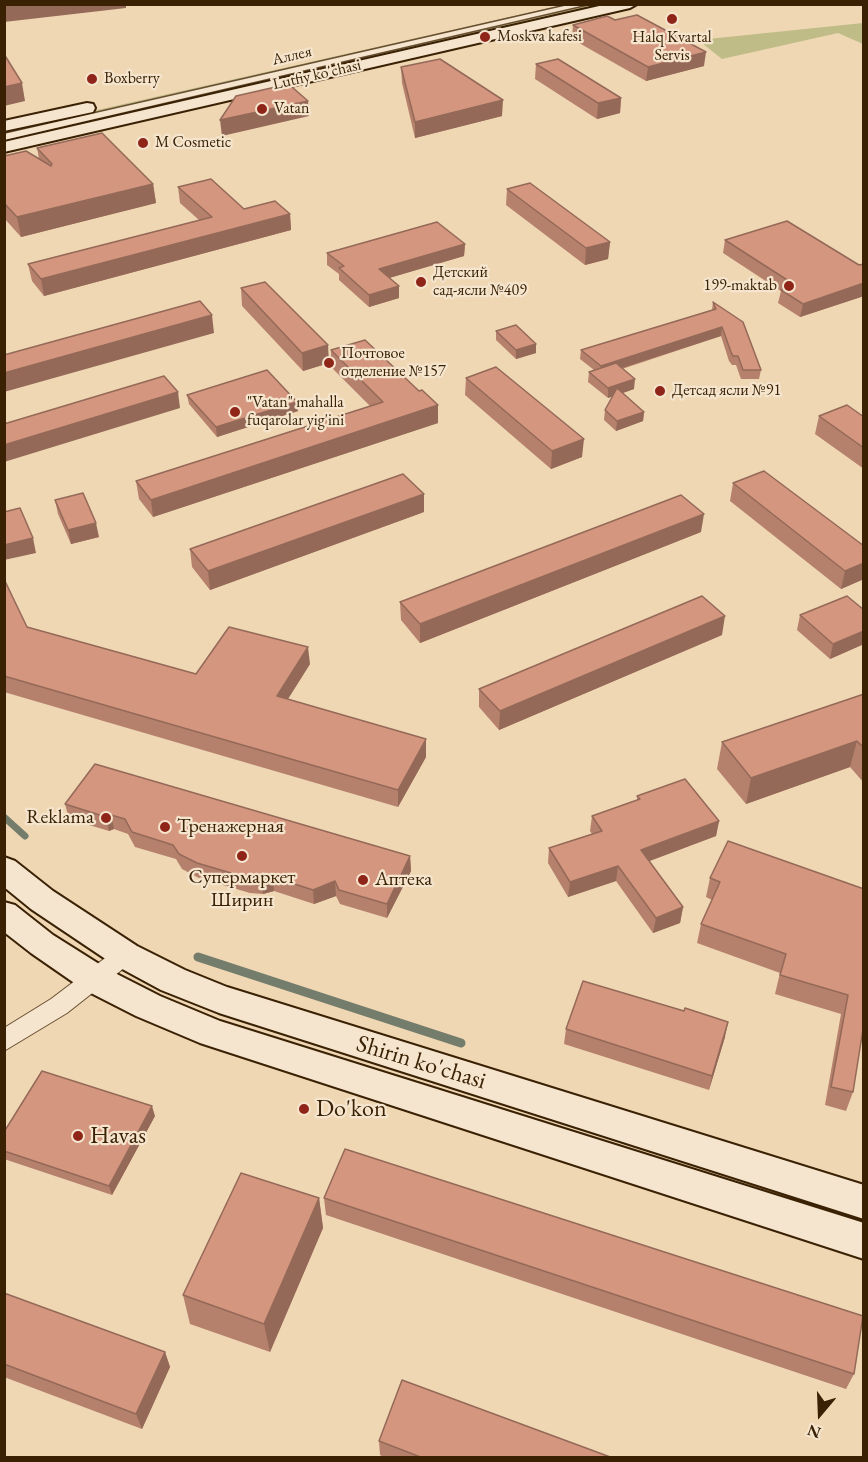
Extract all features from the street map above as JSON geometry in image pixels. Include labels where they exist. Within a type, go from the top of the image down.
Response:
[{"type":"main road","name":"Lutfiy ko'chasi","points":[[4,126],[543,4]]},
{"type":"main road","name":"Lutfiy ko'chasi","points":[[4,147],[630,4]]},
{"type":"main road","name":"Shirin ko'chasi","points":[[4,869],[42,900],[125,955],[172,980],[219,999],[864,1202]]},
{"type":"main road","name":"Shirin ko'chasi","points":[[4,914],[42,944],[95,979],[148,1006],[212,1033],[864,1241]]},
{"type":"street","name":"Аллея","points":[[4,136],[585,4]]},
{"type":"street","points":[[4,1041],[59,1006],[125,955]]},
{"type":"shaded area","points":[[563,5],[606,5],[5,142],[4,131]]},
{"type":"shaded area","points":[[863,23],[863,44],[838,33],[722,59],[698,40]]},
{"type":"building","points":[[637,15],[706,52],[648,67],[573,25],[607,16],[615,20]]},
{"type":"building","points":[[4,54],[22,83],[4,87]]},
{"type":"building","points":[[440,59],[503,100],[415,122],[401,67]]},
{"type":"building","points":[[558,59],[621,98],[598,103],[536,64]]},
{"type":"building","points":[[280,86],[292,87],[308,101],[220,120],[236,96]]},
{"type":"building","points":[[102,133],[153,184],[17,217],[4,203],[4,156],[26,151],[51,166],[52,164],[37,148]]},
{"type":"building","points":[[211,179],[244,209],[275,201],[290,214],[41,279],[28,264],[212,217],[178,187]]},
{"type":"building","points":[[530,183],[610,242],[586,248],[507,189]]},
{"type":"building","points":[[787,221],[859,265],[864,264],[864,283],[803,304],[781,290],[795,285],[725,240]]},
{"type":"building","points":[[437,222],[465,244],[379,269],[399,286],[369,295],[339,268],[344,266],[327,253]]},
{"type":"building","points":[[265,282],[328,345],[302,353],[241,288]]},
{"type":"building","points":[[200,301],[212,315],[4,373],[4,355]]},
{"type":"building","points":[[713,302],[743,322],[761,370],[743,370],[738,356],[733,356],[731,352],[722,327],[601,366],[581,350],[716,309]]},
{"type":"building","points":[[516,325],[536,344],[516,350],[496,331]]},
{"type":"building","points":[[365,340],[419,391],[422,390],[438,405],[151,500],[136,481],[383,402],[331,350]]},
{"type":"building","points":[[616,363],[635,379],[608,388],[589,372]]},
{"type":"building","points":[[496,367],[584,439],[552,451],[466,378]]},
{"type":"building","points":[[267,370],[297,402],[216,427],[187,395]]},
{"type":"building","points":[[164,376],[178,392],[4,445],[4,424]]},
{"type":"building","points":[[617,388],[644,412],[617,421],[605,410]]},
{"type":"building","points":[[847,405],[864,417],[864,448],[819,416]]},
{"type":"building","points":[[764,471],[864,546],[864,563],[845,571],[733,483]]},
{"type":"building","points":[[403,474],[424,494],[208,571],[190,549]]},
{"type":"building","points":[[83,493],[96,523],[68,530],[55,500]]},
{"type":"building","points":[[681,495],[704,514],[420,624],[400,602]]},
{"type":"building","points":[[20,508],[33,538],[4,545],[4,512]]},
{"type":"building","points":[[4,579],[27,627],[196,674],[229,627],[308,647],[277,696],[426,739],[398,790],[4,676]]},
{"type":"building","points":[[702,596],[725,616],[500,711],[479,689]]},
{"type":"building","points":[[847,596],[864,610],[864,631],[833,644],[800,615]]},
{"type":"building","points":[[864,694],[864,748],[857,741],[751,778],[722,742]]},
{"type":"building","points":[[95,764],[410,856],[387,904],[339,890],[335,881],[313,890],[273,877],[248,878],[197,863],[179,854],[173,845],[132,832],[125,819],[111,815],[106,817],[65,804]]},
{"type":"building","points":[[685,779],[719,821],[641,850],[683,907],[656,918],[618,866],[570,882],[549,848],[602,831],[592,816],[640,799],[637,796]]},
{"type":"building","points":[[728,841],[864,889],[864,1023],[853,1092],[831,1087],[848,995],[780,975],[786,954],[701,924],[720,882],[710,878]]},
{"type":"building","points":[[583,981],[728,1022],[712,1076],[566,1029]]},
{"type":"building","points":[[42,1071],[152,1106],[109,1186],[4,1151],[4,1132]]},
{"type":"building","points":[[345,1149],[863,1316],[854,1374],[324,1198]]},
{"type":"building","points":[[241,1173],[319,1198],[264,1324],[183,1295]]},
{"type":"building","points":[[4,1293],[165,1352],[136,1414],[4,1364]]},
{"type":"building","points":[[402,1380],[613,1458],[423,1458],[379,1441]]},
{"type":"waterway","points":[[4,817],[25,836]]},
{"type":"waterway","points":[[198,957],[461,1043]]},
{"type":"place","name":"Halq Kvartal Servis","points":[[672,19]]},
{"type":"place","name":"Moskva kafesi","points":[[485,37]]},
{"type":"place","name":"Boxberry","points":[[92,79]]},
{"type":"place","name":"Vatan","points":[[262,109]]},
{"type":"place","name":"M Cosmetic","points":[[143,143]]},
{"type":"place","name":"Детский сад-ясли №409","points":[[421,282]]},
{"type":"place","name":"199-maktab","points":[[789,286]]},
{"type":"place","name":"Почтовое отделение №157","points":[[329,363]]},
{"type":"place","name":"Детсад ясли №91","points":[[660,391]]},
{"type":"place","name":"\"Vatan\" mahalla fuqarolar yig'ini","points":[[235,412]]},
{"type":"place","name":"Reklama","points":[[106,818]]},
{"type":"place","name":"Тренажерная","points":[[165,827]]},
{"type":"place","name":"Супермаркет Ширин","points":[[242,856]]},
{"type":"place","name":"Аптека","points":[[363,880]]},
{"type":"place","name":"Do'kon","points":[[304,1109]]},
{"type":"place","name":"Havas","points":[[78,1136]]}]
